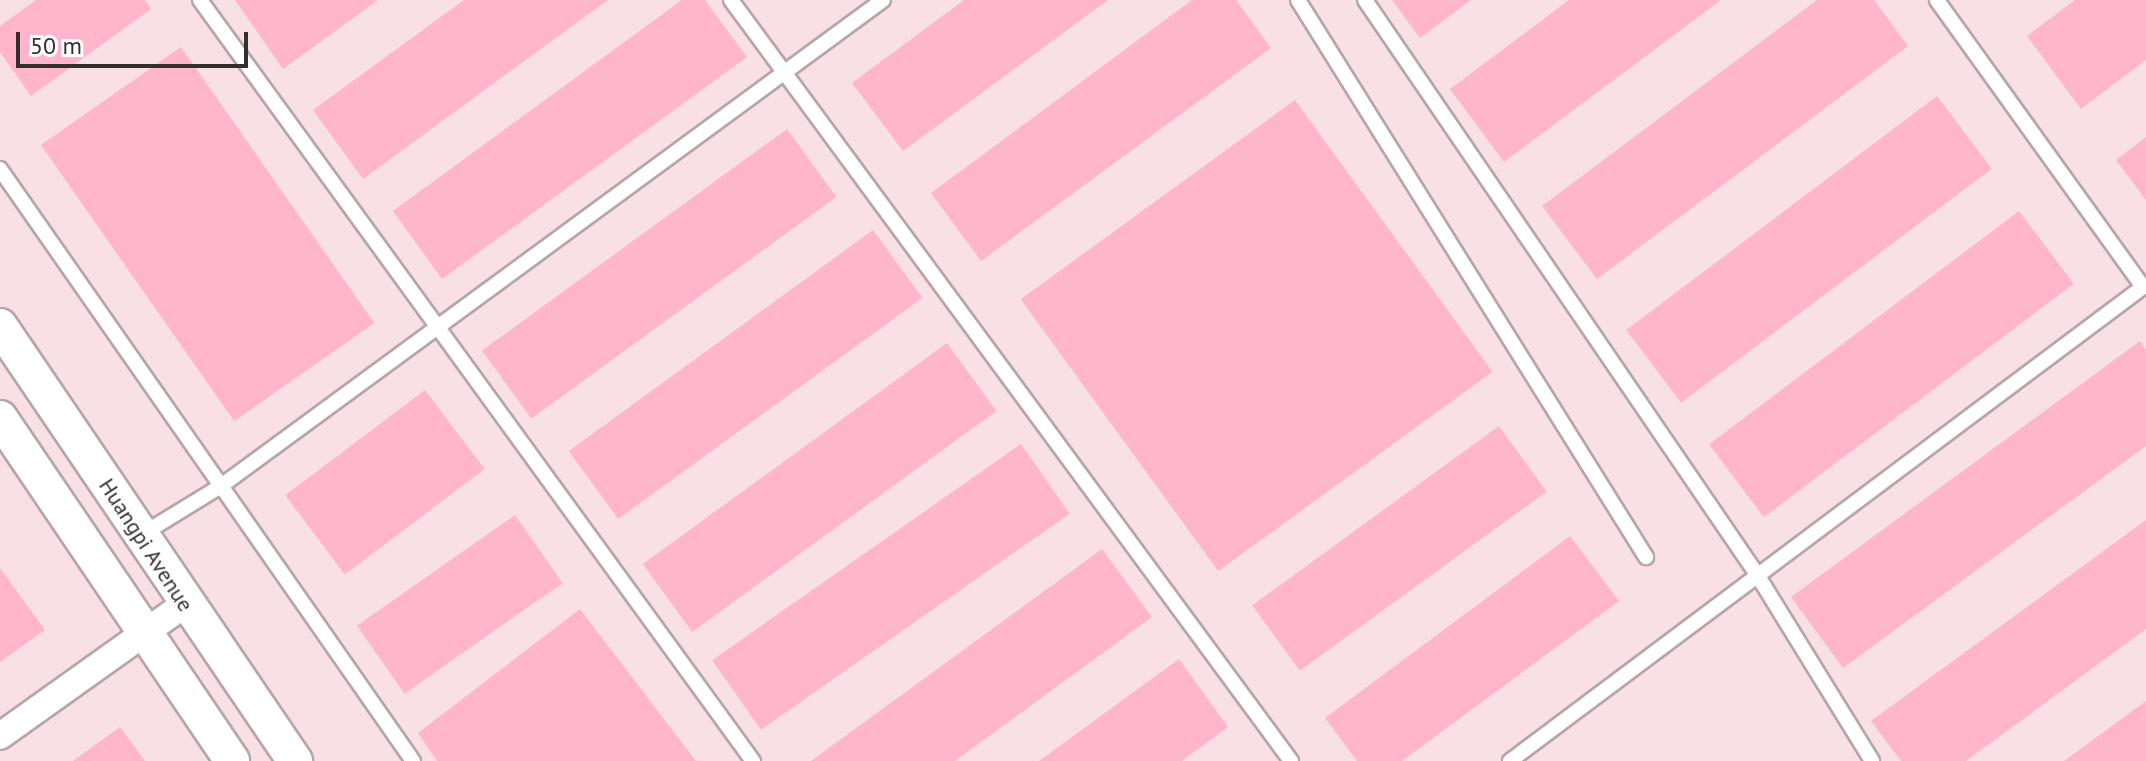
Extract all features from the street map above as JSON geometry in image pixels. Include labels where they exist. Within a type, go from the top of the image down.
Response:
[{"type":"street","name":"Huangpi Avenue","points":[[0,326],[185,604],[295,761]]},
{"type":"street","points":[[0,418],[232,761]]},
{"type":"street","points":[[0,736],[142,631],[185,604]]},
{"type":"lane","points":[[200,0],[753,761]]},
{"type":"lane","points":[[731,0],[1291,761]]},
{"type":"lane","points":[[141,535],[221,486],[883,0]]},
{"type":"lane","points":[[1298,0],[1646,557]]},
{"type":"lane","points":[[1365,0],[1756,573],[1872,761]]},
{"type":"lane","points":[[1510,761],[1756,573],[2145,287],[1937,0]]},
{"type":"lane","points":[[0,169],[413,761]]},
{"type":"shaded area","points":[[0,0],[2146,0],[2146,761],[0,761]]},
{"type":"building","points":[[36,0],[145,0],[151,9],[31,96],[0,52],[0,26]]},
{"type":"building","points":[[235,0],[378,0],[283,69]]},
{"type":"building","points":[[464,0],[608,0],[363,179],[313,110]]},
{"type":"building","points":[[682,0],[705,0],[747,57],[442,279],[393,211]]},
{"type":"building","points":[[964,0],[1108,0],[903,151],[852,83]]},
{"type":"building","points":[[1192,0],[1236,0],[1271,48],[981,261],[931,193]]},
{"type":"building","points":[[1392,0],[1471,0],[1420,38]]},
{"type":"building","points":[[1569,0],[1721,0],[1504,162],[1450,89]]},
{"type":"building","points":[[1817,0],[1874,0],[1908,46],[1597,279],[1542,206]]},
{"type":"building","points":[[2075,0],[2146,0],[2146,60],[2081,109],[2027,36]]},
{"type":"building","points":[[181,47],[374,323],[234,421],[41,145]]},
{"type":"building","points":[[1937,96],[1992,169],[1681,403],[1626,330]]},
{"type":"building","points":[[1295,100],[1492,372],[1218,571],[1021,299]]},
{"type":"building","points":[[787,129],[836,197],[531,419],[482,351]]},
{"type":"building","points":[[2146,137],[2146,200],[2116,160]]},
{"type":"building","points":[[2019,211],[2074,284],[1764,517],[1709,445]]},
{"type":"building","points":[[873,230],[922,298],[618,519],[569,451]]},
{"type":"building","points":[[2140,341],[2146,350],[2146,446],[1843,668],[1791,597]]},
{"type":"building","points":[[947,343],[996,411],[692,632],[643,564]]},
{"type":"building","points":[[425,390],[485,469],[345,574],[285,495]]},
{"type":"building","points":[[1499,426],[1547,492],[1300,671],[1252,605]]},
{"type":"building","points":[[1021,444],[1070,514],[761,730],[712,660]]},
{"type":"building","points":[[515,515],[563,583],[405,694],[357,626]]},
{"type":"building","points":[[2146,520],[2146,629],[1966,761],[1901,761],[1871,721]]},
{"type":"building","points":[[1570,536],[1619,601],[1402,761],[1357,761],[1325,718]]},
{"type":"building","points":[[1102,549],[1152,617],[955,761],[811,761]]},
{"type":"building","points":[[0,568],[45,630],[0,662]]},
{"type":"building","points":[[580,609],[696,761],[437,761],[418,733]]},
{"type":"building","points":[[1179,659],[1228,727],[1182,761],[1039,761]]},
{"type":"building","points":[[2146,701],[2146,761],[2064,761]]},
{"type":"building","points":[[120,727],[145,761],[73,761]]}]
